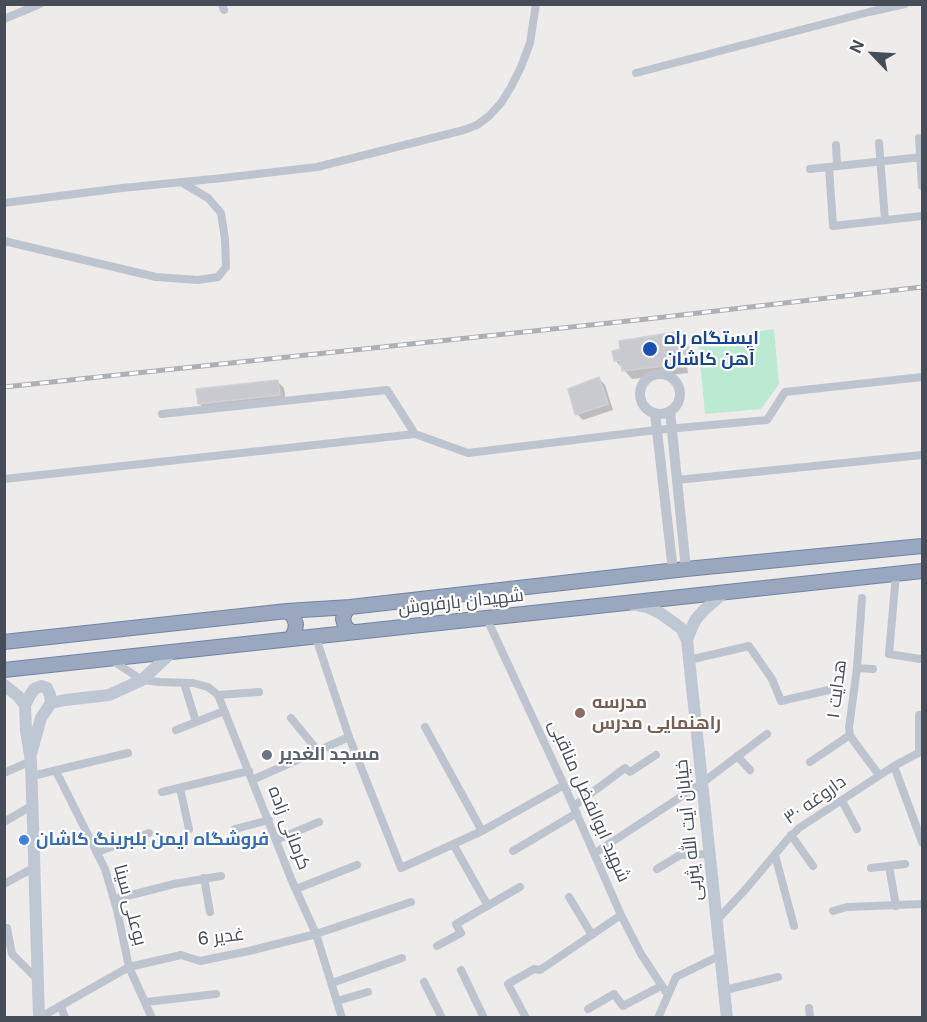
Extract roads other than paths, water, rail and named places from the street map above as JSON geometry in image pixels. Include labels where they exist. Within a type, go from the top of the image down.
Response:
[{"type":"highway","name":"شهیدان بارفروش","points":[[4,642],[922,546]]},
{"type":"highway","name":"شهیدان بارفروش","points":[[4,670],[922,571]]},
{"type":"highway","points":[[350,607],[343,619],[345,626],[351,632]]},
{"type":"highway","points":[[287,612],[293,616],[296,624],[291,638]]},
{"type":"main road","points":[[687,639],[696,619],[725,592]]},
{"type":"main road","points":[[624,602],[660,613],[681,628],[687,639]]},
{"type":"main road","name":"خیابان آیت الله یثربی","points":[[687,639],[728,1017]]},
{"type":"main road","points":[[51,703],[109,695],[142,680],[172,652]]},
{"type":"main road","points":[[4,685],[25,705]]},
{"type":"main road","points":[[31,757],[41,718],[51,703],[47,688],[40,686],[34,689],[25,705],[32,776],[39,1017]]},
{"type":"street","points":[[4,19],[40,4]]},
{"type":"street","points":[[4,203],[317,166],[464,130],[489,116],[511,87],[530,43],[537,4]]},
{"type":"street","points":[[636,73],[905,4]]},
{"type":"street","points":[[919,138],[922,157],[922,186]]},
{"type":"street","points":[[879,143],[885,220]]},
{"type":"street","points":[[836,145],[833,166],[833,226],[922,216]]},
{"type":"street","points":[[810,169],[922,157]]},
{"type":"street","points":[[4,241],[156,277],[198,280],[218,277],[226,267],[221,213],[208,198],[181,182]]},
{"type":"street","points":[[656,374],[674,378],[680,389],[678,402],[670,411],[663,414],[654,413],[641,401],[641,387],[650,376],[656,374]]},
{"type":"street","points":[[4,479],[416,434],[468,453],[656,430],[767,420],[785,392],[922,377]]},
{"type":"street","points":[[162,414],[387,390],[416,434]]},
{"type":"street","points":[[670,411],[677,480],[680,570]]},
{"type":"street","points":[[654,413],[662,481],[680,570]]},
{"type":"street","points":[[662,481],[922,455]]},
{"type":"street","points":[[896,574],[889,654],[920,659]]},
{"type":"street","name":"هدایت ۱","points":[[862,598],[857,668],[849,728],[850,735],[879,776]]},
{"type":"street","name":"شهید ابوالفضل مناقبی","points":[[486,617],[595,853],[621,915],[668,995]]},
{"type":"street","points":[[315,635],[349,737],[401,868],[482,831],[564,785]]},
{"type":"street","points":[[689,660],[749,646],[772,679],[781,700],[833,689]]},
{"type":"street","points":[[110,659],[142,680],[208,687],[218,695],[259,692]]},
{"type":"street","points":[[857,668],[873,669]]},
{"type":"street","points":[[184,683],[196,722]]},
{"type":"street","name":"کرمانی زاده","points":[[218,695],[316,934],[342,1017]]},
{"type":"street","points":[[176,730],[224,711]]},
{"type":"street","points":[[919,715],[921,751]]},
{"type":"street","points":[[291,718],[318,751]]},
{"type":"street","points":[[424,727],[482,831]]},
{"type":"street","points":[[595,853],[702,783],[767,734]]},
{"type":"street","points":[[810,762],[850,735]]},
{"type":"street","points":[[162,792],[251,776],[349,737]]},
{"type":"street","name":"داروغه ۳۰","points":[[717,920],[791,835],[811,819],[921,751]]},
{"type":"street","points":[[32,776],[128,753]]},
{"type":"street","points":[[513,851],[575,809],[625,768],[630,772],[656,755]]},
{"type":"street","points":[[737,756],[750,771]]},
{"type":"street","points":[[4,773],[31,757]]},
{"type":"street","points":[[894,766],[922,842]]},
{"type":"street","name":"بوعلی سینا","points":[[56,771],[105,869],[129,967],[152,1017]]},
{"type":"street","points":[[180,788],[189,829]]},
{"type":"street","points":[[842,801],[857,829]]},
{"type":"street","points":[[4,822],[33,805]]},
{"type":"street","points":[[235,829],[268,820]]},
{"type":"street","points":[[276,840],[319,822]]},
{"type":"street","points":[[97,852],[149,833]]},
{"type":"street","points":[[791,835],[813,866]]},
{"type":"street","points":[[453,844],[488,906]]},
{"type":"street","points":[[657,869],[680,855],[710,854]]},
{"type":"street","points":[[775,855],[794,926]]},
{"type":"street","points":[[871,868],[905,864]]},
{"type":"street","points":[[296,889],[357,866]]},
{"type":"street","points":[[889,866],[896,906]]},
{"type":"street","points":[[4,884],[35,867]]},
{"type":"street","points":[[114,899],[164,886],[221,876]]},
{"type":"street","points":[[204,878],[210,912]]},
{"type":"street","points":[[437,946],[461,933],[456,924],[520,887]]},
{"type":"street","points":[[569,897],[592,935]]},
{"type":"street","name":"غدیر 6","points":[[39,1017],[129,967],[182,955],[200,961],[249,951],[316,934],[411,902]]},
{"type":"street","points":[[833,912],[847,907],[922,904]]},
{"type":"street","points":[[526,1017],[508,984],[534,969],[540,970],[621,915]]},
{"type":"street","points":[[7,927],[12,954],[38,980]]},
{"type":"street","points":[[658,1017],[676,977],[721,955]]},
{"type":"street","points":[[332,983],[402,958]]},
{"type":"street","points":[[461,970],[484,1017]]},
{"type":"street","points":[[724,990],[778,977]]},
{"type":"street","points":[[424,982],[442,1017]]},
{"type":"street","points":[[588,1009],[614,994],[623,1006],[661,986]]},
{"type":"street","points":[[338,1001],[368,992]]},
{"type":"street","points":[[146,1002],[216,994]]},
{"type":"street","points":[[61,1006],[65,1017]]},
{"type":"street","points":[[809,1008],[810,1017]]},
{"type":"railway","points":[[4,387],[647,319],[922,287]]},
{"type":"place","name":"ایستگاه راه آهن کاشان","points":[[650,349]]},
{"type":"place","name":"مدرسه راهنمایی مدرس","points":[[580,713]]},
{"type":"place","name":"مسجد الغدیر","points":[[267,755]]},
{"type":"place","name":"فروشگاه ایمن بلبرینگ کاشان","points":[[24,840]]}]
